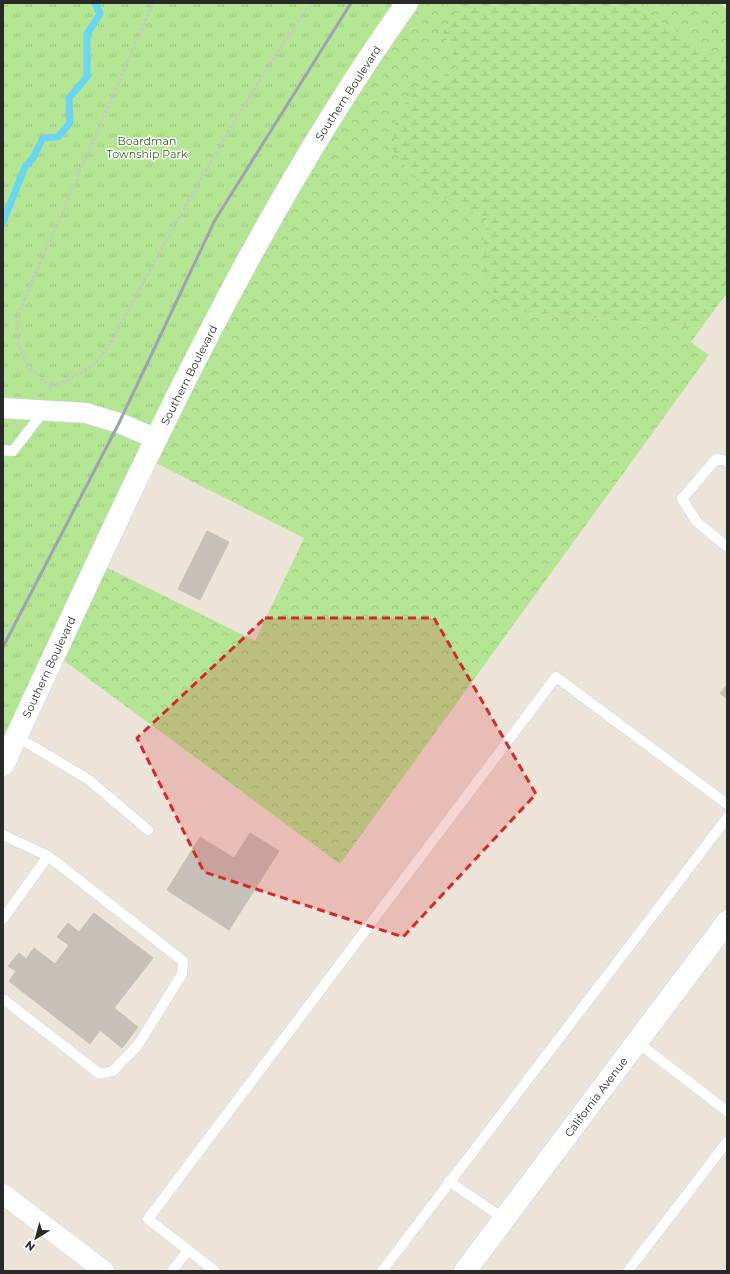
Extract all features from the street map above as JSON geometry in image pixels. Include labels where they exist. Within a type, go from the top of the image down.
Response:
[{"type":"street","name":"Southern Boulevard","points":[[3,764],[157,438],[232,289],[306,158],[352,84],[407,3]]},
{"type":"street","points":[[3,408],[86,414],[119,423],[157,438]]},
{"type":"street","name":"California Avenue","points":[[465,1271],[727,922]]},
{"type":"street","points":[[3,1194],[104,1271]]},
{"type":"lane","points":[[3,450],[12,451],[43,412]]},
{"type":"lane","points":[[727,461],[716,459],[682,499],[697,522],[727,547]]},
{"type":"lane","points":[[215,1271],[148,1219],[556,677],[727,804]]},
{"type":"lane","points":[[16,736],[89,780],[148,830]]},
{"type":"lane","points":[[382,1271],[449,1181],[727,818]]},
{"type":"lane","points":[[3,835],[48,856],[183,961],[182,974],[138,1045],[113,1071],[100,1074],[3,999]]},
{"type":"lane","points":[[3,919],[48,856]]},
{"type":"lane","points":[[637,1042],[727,1111]]},
{"type":"lane","points":[[628,1271],[727,1142]]},
{"type":"lane","points":[[449,1181],[504,1220]]},
{"type":"lane","points":[[172,1271],[188,1250]]},
{"type":"path","points":[[51,387],[27,365],[18,343],[16,319],[153,3]]},
{"type":"path","points":[[43,412],[51,387],[75,376],[97,362],[112,341],[190,196],[223,139],[274,56],[311,3]]},
{"type":"highlighted area","points":[[265,618],[434,618],[536,794],[403,937],[204,872],[137,738]]},
{"type":"green space","name":"Boardman Township Park","points":[[3,3],[407,3],[306,158],[3,765]]},
{"type":"green space","points":[[407,3],[462,3],[443,32],[458,67],[418,89],[424,189],[487,218],[480,275],[508,311],[701,328],[691,342],[709,355],[340,864],[55,654],[98,563],[255,641],[304,538],[148,459],[232,289]]},
{"type":"green space","points":[[462,3],[631,3],[727,63],[727,293],[701,328],[508,311],[480,275],[487,218],[424,189],[393,150],[396,114],[418,89],[458,67],[443,32]]},
{"type":"green space","points":[[631,3],[719,3],[727,9],[727,63]]},
{"type":"building","points":[[207,531],[229,542],[200,600],[178,589]]},
{"type":"building","points":[[727,685],[727,699],[720,693]]},
{"type":"building","points":[[250,833],[279,851],[229,930],[167,890],[200,837],[234,858]]},
{"type":"building","points":[[94,913],[153,958],[114,1008],[138,1027],[122,1048],[100,1030],[90,1044],[9,981],[16,971],[8,966],[19,953],[26,959],[34,948],[55,964],[69,945],[57,937],[68,923],[79,932]]},
{"type":"waterway","points":[[3,222],[25,167],[33,158],[43,138],[58,137],[70,123],[69,98],[87,77],[87,34],[100,14],[95,3]]},
{"type":"railway","points":[[3,647],[119,423],[215,220],[351,3]]}]
